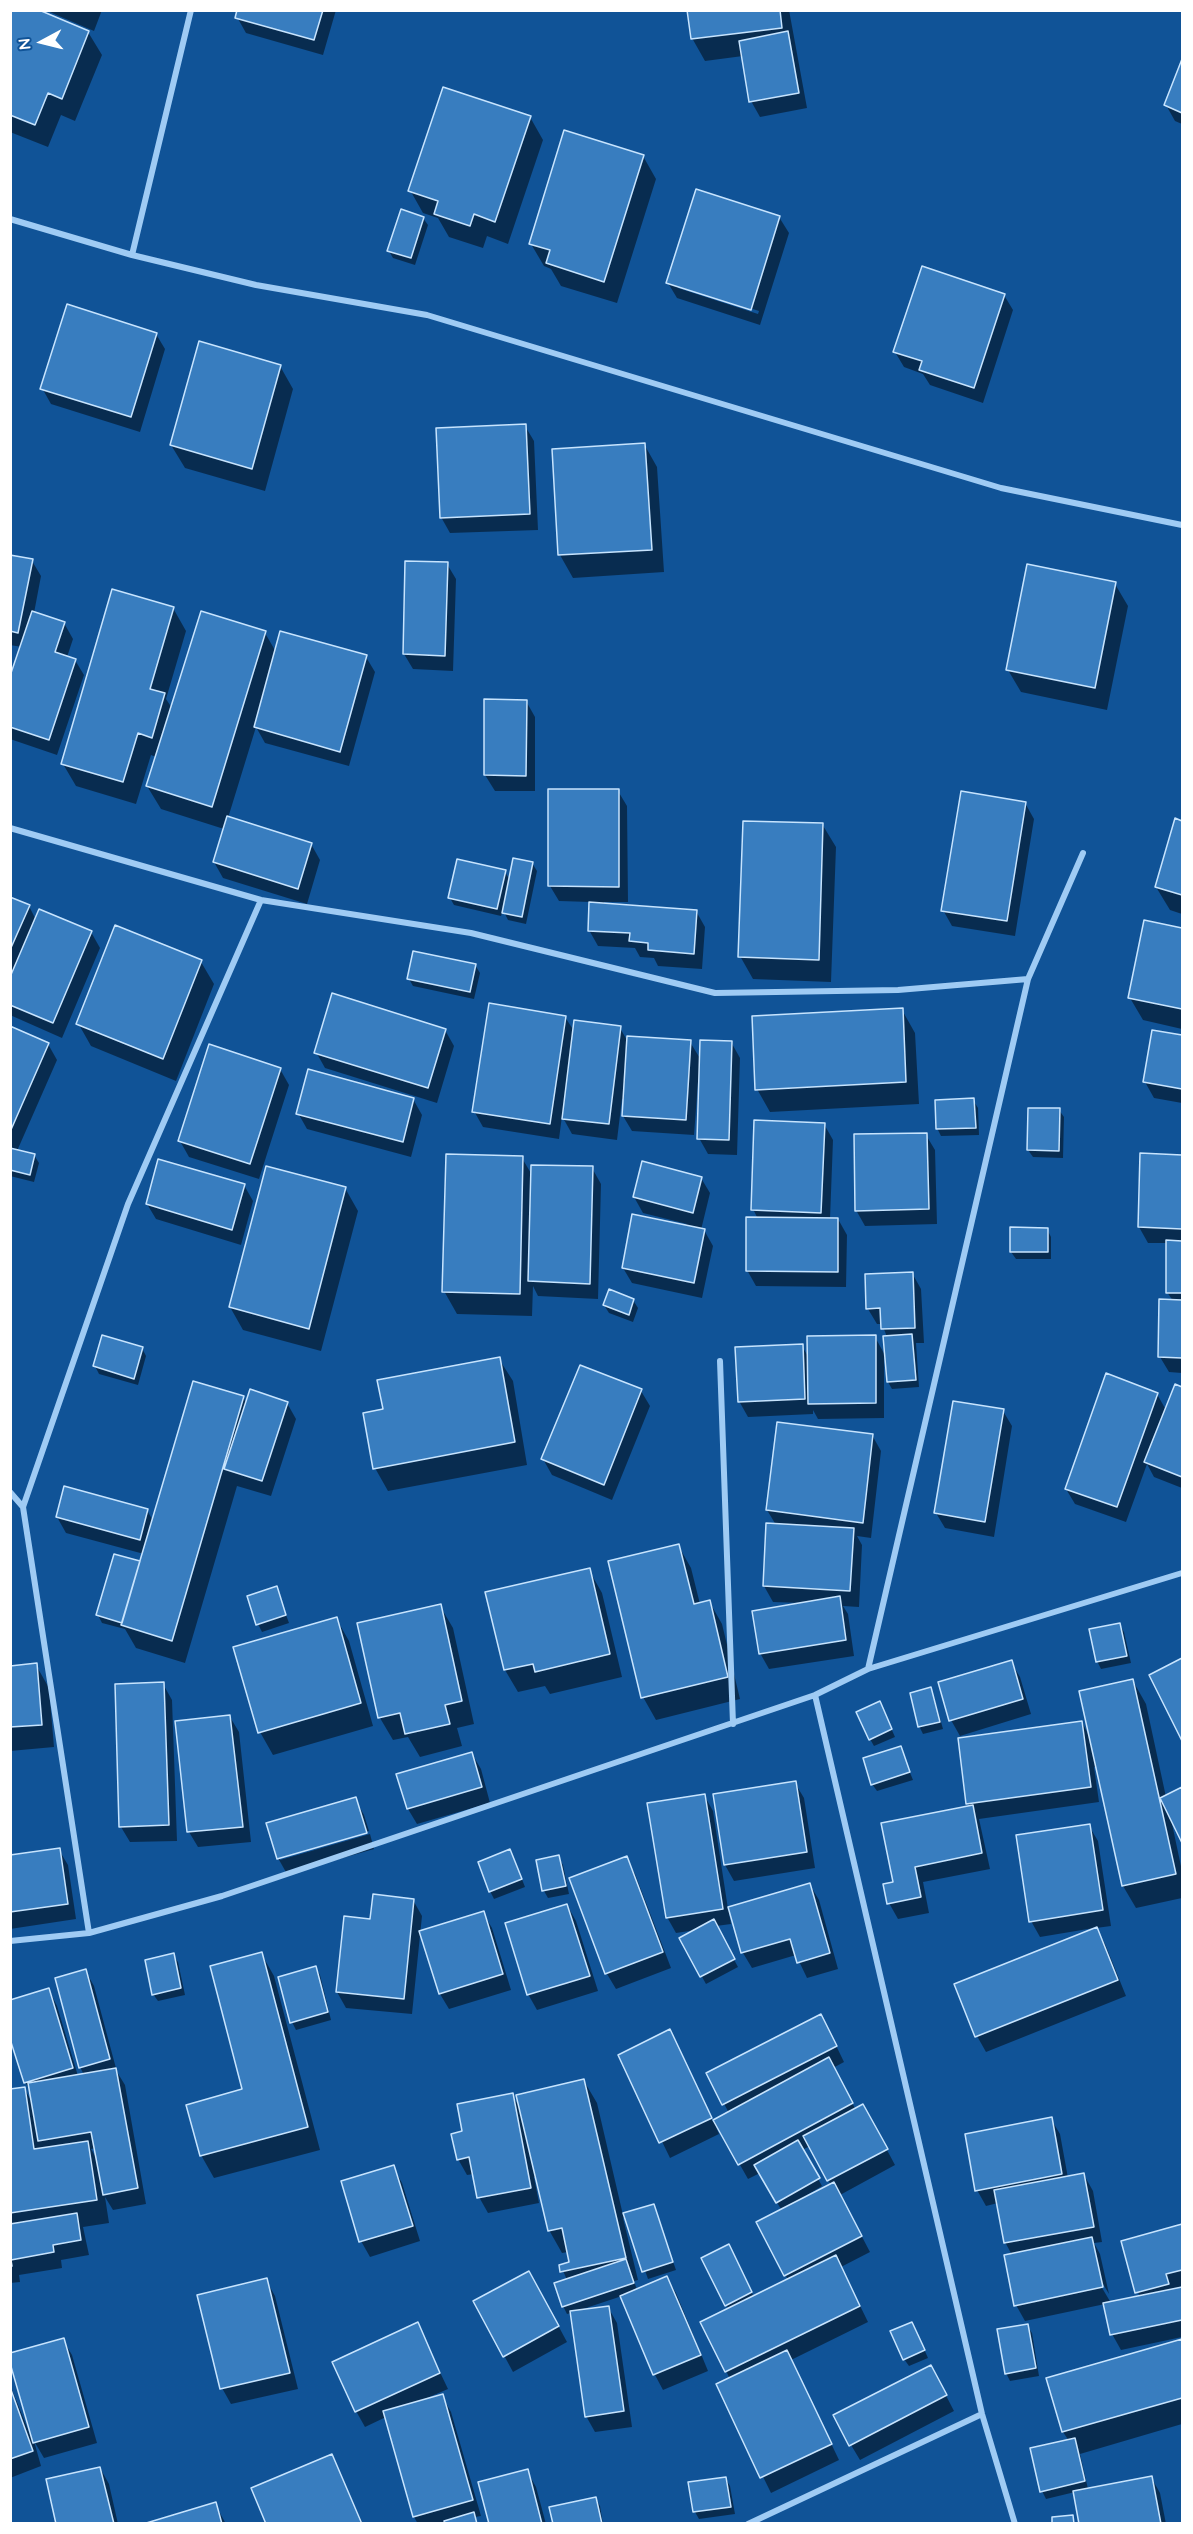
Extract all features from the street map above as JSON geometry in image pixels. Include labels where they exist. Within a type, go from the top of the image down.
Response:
[{"type":"street","points":[[132,255],[190,10]]},
{"type":"street","points":[[10,219],[132,255],[256,285],[427,315],[1001,488],[1182,525]]},
{"type":"street","points":[[10,828],[261,900],[471,933],[715,993],[898,990],[1028,979]]},
{"type":"street","points":[[868,1669],[1028,979],[1083,853]]},
{"type":"street","points":[[89,1933],[23,1507],[128,1204],[261,900]]},
{"type":"street","points":[[720,1361],[734,1724]]},
{"type":"street","points":[[10,1492],[23,1507]]},
{"type":"street","points":[[10,1941],[89,1933],[222,1896],[734,1724],[815,1695],[868,1669],[1182,1573]]},
{"type":"street","points":[[815,1695],[982,2414],[1015,2523]]},
{"type":"street","points":[[748,2523],[982,2414]]},
{"type":"building","points":[[10,10],[39,10],[89,31],[62,99],[48,93],[35,125],[10,115]]},
{"type":"building","points":[[237,10],[323,10],[314,40],[235,18]]},
{"type":"building","points":[[687,10],[780,10],[782,28],[691,39]]},
{"type":"building","points":[[788,31],[799,93],[749,102],[739,41]]},
{"type":"building","points":[[1182,59],[1182,113],[1164,105]]},
{"type":"building","points":[[443,87],[531,116],[495,222],[474,214],[470,226],[434,214],[438,201],[408,191]]},
{"type":"building","points":[[564,130],[644,155],[604,282],[546,263],[550,250],[529,244]]},
{"type":"building","points":[[696,189],[780,216],[751,310],[666,283]]},
{"type":"building","points":[[401,209],[424,217],[411,258],[387,251]]},
{"type":"building","points":[[922,266],[1005,294],[974,388],[919,370],[922,361],[893,352]]},
{"type":"building","points":[[67,304],[157,333],[131,417],[40,389]]},
{"type":"building","points":[[199,341],[281,365],[252,469],[170,445]]},
{"type":"building","points":[[526,424],[530,514],[440,518],[436,428]]},
{"type":"building","points":[[645,443],[652,550],[558,555],[552,449]]},
{"type":"building","points":[[10,555],[33,559],[18,633],[10,631]]},
{"type":"building","points":[[405,561],[448,562],[445,656],[403,654]]},
{"type":"building","points":[[1027,564],[1116,582],[1095,688],[1006,670]]},
{"type":"building","points":[[112,589],[174,607],[150,689],[165,693],[152,738],[138,733],[123,782],[61,764]]},
{"type":"building","points":[[32,611],[65,622],[55,652],[76,659],[49,740],[10,727],[10,676]]},
{"type":"building","points":[[201,611],[266,631],[212,807],[146,786]]},
{"type":"building","points":[[280,631],[367,655],[340,752],[254,727]]},
{"type":"building","points":[[484,699],[527,700],[526,776],[484,775]]},
{"type":"building","points":[[548,789],[619,789],[619,887],[548,886]]},
{"type":"building","points":[[961,791],[1026,802],[1007,921],[941,911]]},
{"type":"building","points":[[227,816],[312,843],[298,889],[213,862]]},
{"type":"building","points":[[1175,818],[1182,821],[1182,895],[1155,887]]},
{"type":"building","points":[[743,821],[823,823],[819,960],[738,957]]},
{"type":"building","points":[[513,858],[533,862],[522,917],[502,913]]},
{"type":"building","points":[[457,859],[506,870],[497,909],[448,898]]},
{"type":"building","points":[[10,897],[30,905],[10,950]]},
{"type":"building","points":[[589,902],[697,910],[694,954],[648,950],[648,943],[629,941],[630,933],[588,931]]},
{"type":"building","points":[[39,909],[92,931],[53,1023],[10,1005],[10,977]]},
{"type":"building","points":[[1144,920],[1182,928],[1182,1009],[1128,998]]},
{"type":"building","points":[[115,925],[202,960],[163,1059],[76,1024]]},
{"type":"building","points":[[413,951],[476,964],[470,992],[407,979]]},
{"type":"building","points":[[332,993],[446,1029],[428,1088],[314,1053]]},
{"type":"building","points":[[489,1003],[566,1016],[550,1124],[472,1112]]},
{"type":"building","points":[[903,1008],[906,1082],[755,1090],[752,1016]]},
{"type":"building","points":[[574,1020],[621,1026],[609,1124],[562,1119]]},
{"type":"building","points":[[10,1026],[49,1043],[10,1132]]},
{"type":"building","points":[[1152,1030],[1182,1035],[1182,1089],[1143,1082]]},
{"type":"building","points":[[627,1036],[691,1040],[686,1120],[622,1116]]},
{"type":"building","points":[[700,1040],[732,1041],[729,1140],[697,1139]]},
{"type":"building","points":[[209,1044],[281,1068],[250,1164],[178,1141]]},
{"type":"building","points":[[308,1069],[414,1098],[403,1142],[296,1114]]},
{"type":"building","points":[[974,1098],[976,1128],[936,1129],[935,1100]]},
{"type":"building","points":[[1028,1108],[1060,1108],[1059,1151],[1027,1150]]},
{"type":"building","points":[[754,1120],[825,1123],[821,1213],[751,1210]]},
{"type":"building","points":[[927,1133],[929,1209],[855,1211],[854,1134]]},
{"type":"building","points":[[10,1148],[35,1154],[30,1175],[10,1170]]},
{"type":"building","points":[[1140,1153],[1182,1155],[1182,1229],[1138,1227]]},
{"type":"building","points":[[446,1154],[523,1156],[520,1294],[442,1292]]},
{"type":"building","points":[[158,1159],[245,1184],[232,1230],[146,1204]]},
{"type":"building","points":[[642,1161],[702,1177],[693,1213],[633,1197]]},
{"type":"building","points":[[531,1165],[593,1166],[590,1284],[528,1281]]},
{"type":"building","points":[[266,1166],[346,1187],[309,1329],[229,1307]]},
{"type":"building","points":[[632,1214],[705,1229],[694,1283],[622,1268]]},
{"type":"building","points":[[746,1217],[838,1218],[838,1272],[746,1271]]},
{"type":"building","points":[[1010,1227],[1048,1228],[1048,1252],[1010,1252]]},
{"type":"building","points":[[1166,1240],[1182,1241],[1182,1293],[1166,1293]]},
{"type":"building","points":[[913,1272],[915,1328],[881,1329],[880,1308],[866,1309],[865,1274]]},
{"type":"building","points":[[609,1289],[634,1299],[629,1315],[603,1305]]},
{"type":"building","points":[[1159,1299],[1182,1300],[1182,1358],[1158,1357]]},
{"type":"building","points":[[912,1334],[916,1380],[887,1382],[883,1336]]},
{"type":"building","points":[[102,1335],[143,1347],[134,1379],[93,1366]]},
{"type":"building","points":[[876,1335],[876,1403],[808,1404],[807,1336]]},
{"type":"building","points":[[803,1344],[805,1399],[738,1402],[735,1347]]},
{"type":"building","points":[[500,1357],[515,1442],[373,1469],[363,1413],[383,1409],[377,1380]]},
{"type":"building","points":[[580,1365],[642,1389],[604,1485],[541,1459]]},
{"type":"building","points":[[1106,1373],[1158,1393],[1117,1507],[1065,1489]]},
{"type":"building","points":[[193,1381],[244,1396],[172,1641],[121,1625]]},
{"type":"building","points":[[1175,1384],[1182,1387],[1182,1477],[1144,1462]]},
{"type":"building","points":[[250,1389],[288,1402],[262,1481],[224,1469]]},
{"type":"building","points":[[953,1401],[1004,1409],[985,1522],[934,1513]]},
{"type":"building","points":[[777,1422],[873,1434],[863,1523],[766,1510]]},
{"type":"building","points":[[64,1486],[148,1509],[140,1540],[56,1517]]},
{"type":"building","points":[[766,1523],[854,1528],[850,1591],[763,1586]]},
{"type":"building","points":[[679,1544],[694,1604],[710,1600],[728,1677],[641,1698],[608,1561]]},
{"type":"building","points":[[114,1554],[140,1561],[122,1623],[96,1615]]},
{"type":"building","points":[[590,1568],[610,1654],[535,1672],[533,1664],[504,1670],[485,1592]]},
{"type":"building","points":[[277,1586],[286,1615],[256,1625],[247,1596]]},
{"type":"building","points":[[840,1596],[846,1640],[759,1654],[752,1611]]},
{"type":"building","points":[[441,1604],[462,1701],[445,1705],[450,1724],[405,1734],[400,1713],[378,1718],[357,1623]]},
{"type":"building","points":[[337,1617],[361,1703],[258,1733],[233,1647]]},
{"type":"building","points":[[1120,1623],[1127,1656],[1096,1662],[1089,1629]]},
{"type":"building","points":[[1182,1658],[1182,1741],[1149,1675]]},
{"type":"building","points":[[1012,1660],[1023,1699],[949,1721],[938,1682]]},
{"type":"building","points":[[37,1663],[42,1725],[10,1727],[10,1666]]},
{"type":"building","points":[[1133,1679],[1176,1874],[1122,1886],[1079,1691]]},
{"type":"building","points":[[164,1682],[169,1825],[119,1827],[115,1684]]},
{"type":"building","points":[[931,1687],[940,1722],[918,1727],[910,1693]]},
{"type":"building","points":[[880,1701],[892,1729],[869,1740],[856,1712]]},
{"type":"building","points":[[230,1715],[243,1827],[187,1832],[175,1721]]},
{"type":"building","points":[[1082,1721],[1091,1787],[966,1804],[958,1738]]},
{"type":"building","points":[[901,1746],[910,1772],[871,1785],[863,1758]]},
{"type":"building","points":[[472,1752],[482,1787],[407,1809],[396,1774]]},
{"type":"building","points":[[796,1781],[807,1852],[724,1865],[713,1794]]},
{"type":"building","points":[[1182,1787],[1182,1843],[1160,1798]]},
{"type":"building","points":[[705,1794],[723,1909],[666,1918],[647,1803]]},
{"type":"building","points":[[356,1797],[367,1833],[277,1859],[266,1823]]},
{"type":"building","points":[[973,1805],[982,1853],[915,1867],[921,1897],[887,1904],[883,1884],[893,1882],[881,1823]]},
{"type":"building","points":[[1090,1824],[1103,1910],[1029,1922],[1016,1835]]},
{"type":"building","points":[[60,1848],[68,1904],[10,1912],[10,1855]]},
{"type":"building","points":[[510,1849],[522,1879],[489,1892],[478,1862]]},
{"type":"building","points":[[559,1855],[566,1886],[542,1891],[536,1860]]},
{"type":"building","points":[[627,1856],[663,1952],[605,1974],[569,1878]]},
{"type":"building","points":[[810,1883],[830,1953],[797,1963],[790,1939],[741,1953],[728,1907]]},
{"type":"building","points":[[373,1894],[414,1899],[404,1999],[336,1992],[344,1916],[370,1919]]},
{"type":"building","points":[[567,1904],[590,1976],[527,1995],[505,1923]]},
{"type":"building","points":[[484,1911],[503,1974],[439,1994],[419,1931]]},
{"type":"building","points":[[714,1919],[735,1959],[700,1977],[679,1938]]},
{"type":"building","points":[[1097,1927],[1118,1980],[975,2037],[954,1984]]},
{"type":"building","points":[[262,1952],[308,2127],[200,2156],[186,2105],[242,2089],[210,1966]]},
{"type":"building","points":[[174,1953],[181,1988],[152,1995],[145,1960]]},
{"type":"building","points":[[316,1966],[328,2012],[290,2023],[278,1977]]},
{"type":"building","points":[[86,1969],[110,2059],[79,2068],[55,1978]]},
{"type":"building","points":[[49,1988],[73,2068],[24,2083],[10,2039],[10,2000]]},
{"type":"building","points":[[821,2014],[837,2046],[722,2105],[706,2073]]},
{"type":"building","points":[[670,2029],[712,2118],[659,2143],[618,2055]]},
{"type":"building","points":[[829,2057],[853,2103],[738,2165],[713,2120]]},
{"type":"building","points":[[116,2068],[138,2188],[103,2195],[91,2132],[38,2141],[28,2083]]},
{"type":"building","points":[[584,2079],[626,2258],[560,2272],[559,2265],[569,2262],[562,2228],[548,2231],[516,2095]]},
{"type":"building","points":[[25,2087],[34,2149],[88,2141],[97,2200],[10,2213],[10,2089]]},
{"type":"building","points":[[513,2093],[531,2188],[477,2198],[469,2157],[457,2160],[451,2134],[462,2131],[457,2104]]},
{"type":"building","points":[[863,2104],[888,2149],[827,2181],[803,2136]]},
{"type":"building","points":[[1052,2117],[1062,2174],[975,2191],[965,2134]]},
{"type":"building","points":[[798,2140],[820,2178],[776,2203],[754,2165]]},
{"type":"building","points":[[394,2165],[413,2226],[359,2242],[341,2181]]},
{"type":"building","points":[[1084,2173],[1094,2227],[1004,2243],[994,2190]]},
{"type":"building","points":[[834,2182],[862,2236],[784,2276],[756,2222]]},
{"type":"building","points":[[654,2204],[673,2262],[642,2272],[623,2213]]},
{"type":"building","points":[[77,2213],[81,2240],[53,2245],[54,2252],[11,2260],[12,2266],[10,2267],[10,2224]]},
{"type":"building","points":[[1182,2224],[1182,2270],[1166,2274],[1169,2284],[1135,2293],[1121,2241]]},
{"type":"building","points":[[1092,2237],[1103,2287],[1014,2306],[1004,2255]]},
{"type":"building","points":[[729,2244],[752,2292],[725,2306],[701,2258]]},
{"type":"building","points":[[836,2255],[860,2306],[725,2372],[700,2322]]},
{"type":"building","points":[[626,2259],[634,2283],[562,2307],[554,2283]]},
{"type":"building","points":[[529,2271],[559,2326],[503,2357],[473,2301]]},
{"type":"building","points":[[667,2276],[701,2355],[653,2375],[620,2296]]},
{"type":"building","points":[[267,2278],[290,2373],[220,2389],[197,2295]]},
{"type":"building","points":[[1182,2287],[1182,2320],[1110,2335],[1103,2303]]},
{"type":"building","points":[[609,2306],[624,2411],[585,2417],[570,2311]]},
{"type":"building","points":[[418,2322],[440,2373],[355,2412],[332,2362]]},
{"type":"building","points":[[912,2322],[925,2350],[903,2360],[890,2331]]},
{"type":"building","points":[[1028,2324],[1036,2368],[1005,2374],[997,2329]]},
{"type":"building","points":[[64,2338],[89,2427],[33,2443],[10,2363],[10,2353]]},
{"type":"building","points":[[1182,2339],[1182,2398],[1062,2432],[1046,2378]]},
{"type":"building","points":[[787,2350],[832,2444],[760,2478],[716,2384]]},
{"type":"building","points":[[931,2365],[947,2395],[849,2446],[833,2415]]},
{"type":"building","points":[[10,2387],[33,2451],[10,2459]]},
{"type":"building","points":[[443,2394],[473,2500],[413,2517],[383,2411]]},
{"type":"building","points":[[1075,2438],[1085,2481],[1040,2492],[1030,2448]]},
{"type":"building","points":[[332,2454],[362,2524],[266,2524],[251,2488]]},
{"type":"building","points":[[100,2467],[114,2524],[56,2524],[46,2479]]},
{"type":"building","points":[[528,2469],[542,2524],[489,2524],[478,2482]]},
{"type":"building","points":[[1152,2476],[1161,2524],[1079,2524],[1073,2491]]},
{"type":"building","points":[[726,2477],[731,2507],[693,2512],[688,2482]]},
{"type":"building","points":[[596,2497],[602,2524],[553,2524],[549,2507]]},
{"type":"building","points":[[216,2502],[222,2524],[143,2524]]},
{"type":"building","points":[[474,2512],[477,2524],[445,2524],[444,2521]]},
{"type":"building","points":[[1073,2515],[1074,2524],[1052,2524],[1052,2517]]}]
